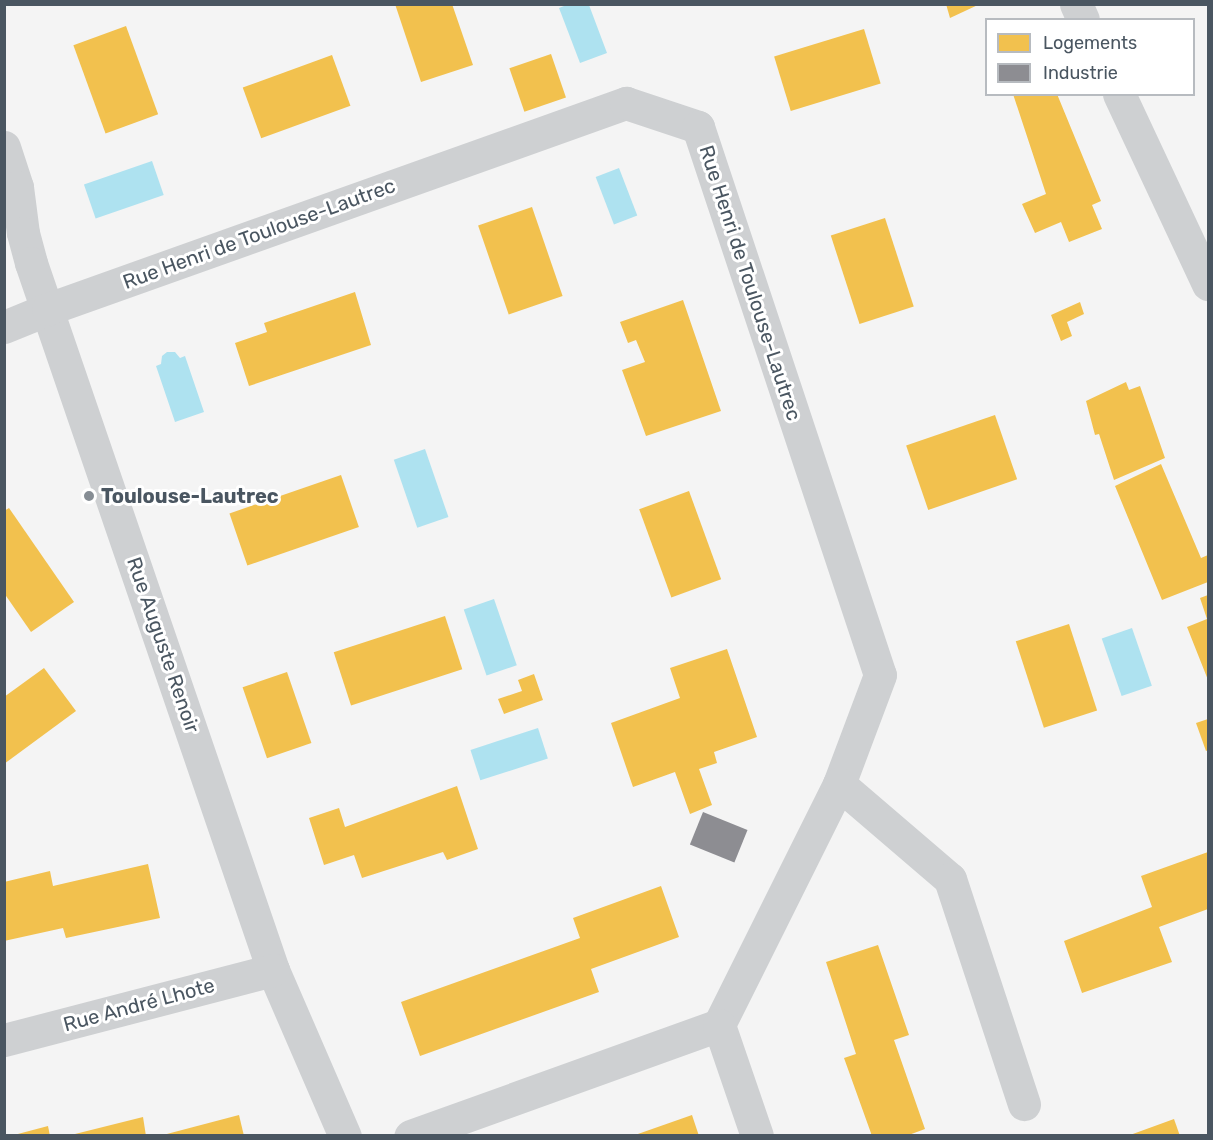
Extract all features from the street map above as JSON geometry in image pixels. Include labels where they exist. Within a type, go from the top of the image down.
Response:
[{"type":"street","points":[[1076,4],[1082,18]]},
{"type":"street","points":[[1120,96],[1209,284]]},
{"type":"street","name":"Rue Henri de Toulouse-Lautrec","points":[[48,309],[626,104],[698,127],[880,675],[839,784],[719,1025]]},
{"type":"street","name":"Rue Auguste Renoir","points":[[4,147],[17,187],[26,243],[273,970],[345,1136]]},
{"type":"street","points":[[4,327],[48,309]]},
{"type":"street","points":[[839,784],[950,879],[1024,1104]]},
{"type":"street","name":"Rue André Lhote","points":[[4,1040],[273,970]]},
{"type":"street","points":[[410,1136],[719,1025],[757,1136]]},
{"type":"water","points":[[569,4],[589,5],[607,53],[580,63],[559,8]]},
{"type":"water","points":[[152,161],[164,195],[96,218],[84,184]]},
{"type":"water","points":[[619,168],[637,216],[614,225],[596,177]]},
{"type":"water","points":[[167,352],[175,352],[180,358],[185,356],[204,412],[175,422],[156,366],[161,364],[162,356]]},
{"type":"water","points":[[425,449],[448,517],[417,528],[394,460]]},
{"type":"water","points":[[494,599],[517,665],[487,676],[464,609]]},
{"type":"water","points":[[1132,628],[1152,686],[1122,696],[1102,638]]},
{"type":"water","points":[[538,728],[548,758],[480,780],[470,750]]},
{"type":"building: Logements","points":[[395,4],[452,4],[473,65],[421,82]]},
{"type":"building: Logements","points":[[946,4],[980,4],[950,18]]},
{"type":"building: Logements","points":[[126,26],[158,114],[106,133],[73,45]]},
{"type":"building: Logements","points":[[864,29],[881,84],[791,111],[774,56]]},
{"type":"building: Logements","points":[[551,54],[566,97],[524,112],[509,68]]},
{"type":"building: Logements","points":[[332,55],[350,106],[261,138],[243,87]]},
{"type":"building: Logements","points":[[1014,96],[1058,96],[1101,201],[1092,205],[1102,229],[1069,242],[1061,222],[1035,233],[1022,204],[1046,194]]},
{"type":"building: Logements","points":[[532,207],[563,296],[509,314],[478,226]]},
{"type":"building: Logements","points":[[885,218],[914,306],[860,324],[831,236]]},
{"type":"building: Logements","points":[[355,292],[371,345],[249,386],[235,343],[267,332],[264,323]]},
{"type":"building: Logements","points":[[683,300],[721,411],[646,436],[622,370],[645,362],[636,340],[628,343],[620,322]]},
{"type":"building: Logements","points":[[1080,302],[1084,314],[1067,322],[1072,336],[1061,341],[1051,315]]},
{"type":"building: Logements","points":[[1126,382],[1129,390],[1140,386],[1165,458],[1114,480],[1099,434],[1095,435],[1086,401]]},
{"type":"building: Logements","points":[[995,415],[1017,479],[928,510],[906,446]]},
{"type":"building: Logements","points":[[1161,464],[1201,558],[1208,555],[1208,582],[1162,600],[1115,486]]},
{"type":"building: Logements","points":[[341,475],[359,527],[247,565],[229,513]]},
{"type":"building: Logements","points":[[689,491],[721,579],[671,597],[639,509]]},
{"type":"building: Logements","points":[[9,508],[74,602],[31,632],[4,593],[4,511]]},
{"type":"building: Logements","points":[[1208,595],[1208,680],[1187,627],[1207,619],[1200,598]]},
{"type":"building: Logements","points":[[445,616],[462,669],[351,705],[334,652]]},
{"type":"building: Logements","points":[[1069,624],[1097,711],[1044,728],[1016,641]]},
{"type":"building: Logements","points":[[727,649],[757,737],[714,752],[717,763],[699,769],[712,805],[690,814],[675,772],[633,787],[611,723],[680,698],[670,668]]},
{"type":"building: Logements","points":[[44,668],[76,711],[4,764],[4,697]]},
{"type":"building: Logements","points":[[287,672],[311,743],[267,758],[243,687]]},
{"type":"building: Logements","points":[[534,674],[543,700],[504,714],[498,699],[522,691],[518,680]]},
{"type":"building: Logements","points":[[1208,719],[1208,750],[1206,751],[1196,723]]},
{"type":"building: Logements","points":[[457,786],[478,849],[447,860],[443,852],[362,878],[354,855],[324,865],[309,818],[339,808],[345,827]]},
{"type":"building: Logements","points":[[1208,852],[1208,909],[1159,927],[1172,962],[1082,993],[1064,941],[1152,907],[1141,876]]},
{"type":"building: Logements","points":[[148,864],[160,918],[66,938],[63,928],[4,941],[4,882],[50,871],[53,886]]},
{"type":"building: Logements","points":[[661,886],[679,937],[591,969],[599,992],[420,1056],[401,1002],[580,938],[573,918]]},
{"type":"building: Logements","points":[[878,945],[909,1035],[894,1040],[925,1129],[906,1136],[872,1136],[844,1058],[856,1054],[826,962]]},
{"type":"building: Logements","points":[[239,1115],[244,1136],[163,1136],[163,1135]]},
{"type":"building: Logements","points":[[692,1115],[699,1136],[635,1136],[635,1135]]},
{"type":"building: Logements","points":[[143,1117],[146,1136],[71,1136],[71,1135]]},
{"type":"building: Logements","points":[[1174,1119],[1180,1136],[1130,1136],[1130,1135]]},
{"type":"building: Logements","points":[[48,1126],[50,1136],[14,1136],[14,1135]]},
{"type":"building: Industrie","points":[[703,812],[748,830],[734,862],[690,844]]},
{"type":"place","name":"Toulouse-Lautrec","points":[[89,496]]}]
